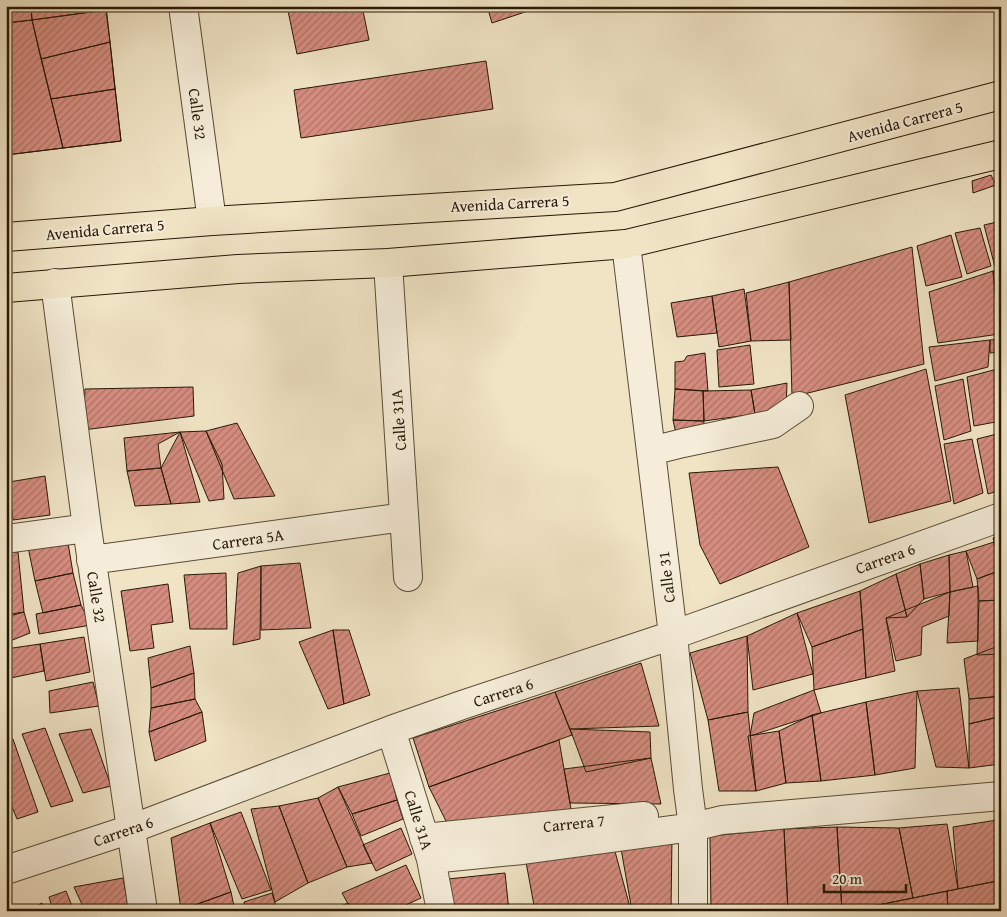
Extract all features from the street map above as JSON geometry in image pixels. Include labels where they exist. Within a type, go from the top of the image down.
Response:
[{"type":"main road","name":"Avenida Carrera 5","points":[[6,237],[212,221],[615,197],[1001,95]]},
{"type":"main road","points":[[6,288],[238,269],[388,263],[626,244],[1001,154]]},
{"type":"street","name":"Calle 32","points":[[183,6],[212,221]]},
{"type":"street","name":"Calle 31","points":[[626,244],[673,635],[692,820],[693,911]]},
{"type":"street","name":"Calle 31A","points":[[388,263],[408,577]]},
{"type":"street","name":"Calle 32","points":[[55,283],[87,528],[143,911]]},
{"type":"street","points":[[651,451],[773,424],[799,406]]},
{"type":"street","name":"Carrera 5A","points":[[92,560],[404,517]]},
{"type":"street","name":"Carrera 6","points":[[6,870],[131,829],[391,730],[673,635],[1001,517]]},
{"type":"street","points":[[6,539],[87,528]]},
{"type":"street","name":"Calle 31A","points":[[391,730],[428,848],[441,911]]},
{"type":"street","name":"Carrera 7","points":[[428,848],[659,814],[692,820],[722,820],[1001,796]]},
{"type":"building","points":[[6,6],[31,6],[32,20],[6,23]]},
{"type":"building","points":[[6,6],[106,6],[121,141],[6,155]]},
{"type":"building","points":[[31,6],[106,6],[106,10],[32,20]]},
{"type":"building","points":[[287,6],[362,6],[369,40],[297,54]]},
{"type":"building","points":[[487,6],[543,6],[492,23]]},
{"type":"building","points":[[106,10],[110,42],[41,59],[32,20]]},
{"type":"building","points":[[32,20],[63,148],[6,155],[6,23]]},
{"type":"building","points":[[110,42],[115,89],[51,99],[41,59]]},
{"type":"building","points":[[486,61],[493,109],[301,138],[294,90]]},
{"type":"building","points":[[115,89],[121,141],[63,148],[51,99]]},
{"type":"building","points":[[991,175],[996,185],[973,193],[972,181]]},
{"type":"building","points":[[1001,221],[1001,267],[995,267],[984,225]]},
{"type":"building","points":[[980,228],[991,266],[967,274],[955,233]]},
{"type":"building","points":[[951,235],[962,277],[926,286],[917,246]]},
{"type":"building","points":[[912,247],[924,364],[792,397],[789,282]]},
{"type":"building","points":[[993,271],[1001,271],[1001,334],[999,334]]},
{"type":"building","points":[[993,271],[999,334],[938,343],[929,292]]},
{"type":"building","points":[[789,282],[791,340],[751,341],[746,293]]},
{"type":"building","points":[[744,289],[751,341],[719,347],[712,296]]},
{"type":"building","points":[[712,296],[717,333],[677,337],[671,303]]},
{"type":"building","points":[[1001,339],[1001,352],[990,353],[990,340]]},
{"type":"building","points":[[990,340],[988,367],[935,381],[929,347]]},
{"type":"building","points":[[750,345],[754,384],[719,387],[717,350]]},
{"type":"building","points":[[705,353],[708,391],[675,389],[675,362],[684,361],[687,356]]},
{"type":"building","points":[[1001,368],[1001,421],[974,426],[967,377]]},
{"type":"building","points":[[926,369],[951,501],[869,523],[845,395]]},
{"type":"building","points":[[963,379],[971,431],[944,440],[935,386]]},
{"type":"building","points":[[787,383],[786,409],[755,414],[751,390]]},
{"type":"building","points":[[193,387],[194,416],[83,430],[85,389]]},
{"type":"building","points":[[675,389],[703,391],[704,421],[673,420]]},
{"type":"building","points":[[751,390],[755,414],[704,421],[703,391]]},
{"type":"building","points":[[673,420],[704,421],[703,432],[676,434]]},
{"type":"building","points":[[237,423],[275,496],[234,499],[206,431]]},
{"type":"building","points":[[206,431],[222,464],[224,499],[209,501],[180,432]]},
{"type":"building","points":[[180,432],[158,444],[161,468],[127,471],[124,438]]},
{"type":"building","points":[[180,432],[200,502],[171,504],[161,468]]},
{"type":"building","points":[[1001,433],[1001,490],[988,494],[977,439]]},
{"type":"building","points":[[972,439],[983,493],[954,504],[944,444]]},
{"type":"building","points":[[778,467],[809,547],[720,584],[700,545],[689,473]]},
{"type":"building","points":[[161,468],[171,504],[135,506],[127,471]]},
{"type":"building","points":[[45,476],[50,515],[13,520],[9,482]]},
{"type":"building","points":[[1001,536],[1001,564],[993,538]]},
{"type":"building","points":[[994,542],[1001,570],[977,579],[966,551]]},
{"type":"building","points":[[68,543],[73,573],[35,581],[28,547]]},
{"type":"building","points":[[966,551],[973,587],[950,592],[949,555]]},
{"type":"building","points":[[18,552],[24,612],[6,615],[6,553]]},
{"type":"building","points":[[949,555],[950,592],[924,599],[920,564]]},
{"type":"building","points":[[300,563],[311,628],[261,630],[261,566]]},
{"type":"building","points":[[920,564],[924,599],[907,617],[896,574]]},
{"type":"building","points":[[261,566],[260,639],[233,645],[238,573]]},
{"type":"building","points":[[1001,570],[1001,600],[979,601],[977,579]]},
{"type":"building","points":[[73,573],[81,605],[43,613],[35,581]]},
{"type":"building","points":[[226,573],[227,629],[190,629],[184,575]]},
{"type":"building","points":[[896,574],[907,617],[886,618],[895,671],[866,678],[860,591]]},
{"type":"building","points":[[168,584],[173,622],[151,625],[154,648],[130,651],[121,591]]},
{"type":"building","points":[[978,586],[978,641],[947,643],[950,592]]},
{"type":"building","points":[[860,591],[863,629],[812,647],[797,613]]},
{"type":"building","points":[[950,592],[949,616],[922,627],[921,655],[896,661],[886,618]]},
{"type":"building","points":[[1001,600],[1001,654],[977,655],[979,601]]},
{"type":"building","points":[[81,605],[91,625],[39,634],[36,614]]},
{"type":"building","points":[[24,612],[30,633],[10,641],[6,627],[6,617]]},
{"type":"building","points":[[797,613],[813,674],[753,690],[747,636]]},
{"type":"building","points":[[863,629],[866,678],[814,690],[812,647]]},
{"type":"building","points":[[333,630],[349,630],[370,695],[344,704]]},
{"type":"building","points":[[333,630],[344,704],[328,709],[299,642]]},
{"type":"building","points":[[747,636],[748,712],[708,720],[690,653]]},
{"type":"building","points":[[84,637],[90,672],[46,681],[40,644]]},
{"type":"building","points":[[40,644],[44,671],[6,679],[6,649]]},
{"type":"building","points":[[1001,645],[1001,696],[969,699],[964,659]]},
{"type":"building","points":[[190,646],[194,673],[151,688],[148,658]]},
{"type":"building","points":[[641,663],[659,726],[570,729],[555,692]]},
{"type":"building","points":[[194,673],[195,699],[151,708],[151,688]]},
{"type":"building","points":[[93,682],[99,706],[50,713],[49,691]]},
{"type":"building","points":[[959,688],[969,768],[936,767],[917,691]]},
{"type":"building","points":[[814,690],[821,713],[750,736],[754,713]]},
{"type":"building","points":[[917,691],[915,768],[875,775],[866,702]]},
{"type":"building","points":[[555,692],[572,735],[429,787],[413,738]]},
{"type":"building","points":[[995,697],[998,717],[969,724],[969,699]]},
{"type":"building","points":[[997,697],[1001,697],[1001,748],[998,717]]},
{"type":"building","points":[[195,699],[202,712],[149,732],[151,708]]},
{"type":"building","points":[[866,702],[875,775],[821,781],[812,715]]},
{"type":"building","points":[[202,712],[206,741],[155,761],[149,732]]},
{"type":"building","points":[[748,712],[756,791],[719,791],[708,720]]},
{"type":"building","points":[[812,715],[821,781],[786,783],[779,731]]},
{"type":"building","points":[[998,717],[1001,764],[969,768],[969,724]]},
{"type":"building","points":[[45,728],[73,801],[51,807],[22,734]]},
{"type":"building","points":[[91,729],[111,786],[83,793],[59,734]]},
{"type":"building","points":[[570,729],[650,732],[651,758],[586,772]]},
{"type":"building","points":[[779,731],[786,783],[756,791],[748,736]]},
{"type":"building","points":[[13,739],[38,812],[17,819],[6,792],[6,740]]},
{"type":"building","points":[[559,740],[571,809],[450,829],[429,787]]},
{"type":"building","points":[[651,758],[661,804],[570,803],[564,769]]},
{"type":"building","points":[[390,773],[397,800],[352,814],[338,787]]},
{"type":"building","points":[[338,787],[372,863],[347,867],[318,798]]},
{"type":"building","points":[[318,798],[347,867],[308,883],[279,806]]},
{"type":"building","points":[[397,800],[403,819],[361,836],[352,814]]},
{"type":"building","points":[[279,806],[308,883],[275,902],[251,809]]},
{"type":"building","points":[[241,812],[271,890],[242,899],[210,823]]},
{"type":"building","points":[[1001,819],[1001,881],[997,881],[997,820]]},
{"type":"building","points":[[997,820],[997,881],[958,889],[953,827]]},
{"type":"building","points":[[210,823],[231,892],[181,910],[171,838]]},
{"type":"building","points":[[947,824],[958,889],[913,898],[899,828]]},
{"type":"building","points":[[837,827],[899,828],[913,898],[842,911]]},
{"type":"building","points":[[837,827],[842,911],[788,911],[784,829]]},
{"type":"building","points":[[401,828],[412,854],[376,871],[363,845]]},
{"type":"building","points":[[784,829],[788,911],[711,911],[710,836]]},
{"type":"building","points":[[672,837],[671,911],[632,911],[620,843]]},
{"type":"building","points":[[613,844],[631,911],[535,911],[526,862]]},
{"type":"building","points":[[406,865],[421,898],[393,911],[352,911],[342,893]]},
{"type":"building","points":[[505,873],[509,911],[451,911],[448,879]]},
{"type":"building","points":[[123,878],[129,911],[85,911],[74,887]]},
{"type":"building","points":[[997,881],[1000,911],[948,911],[947,891]]},
{"type":"building","points":[[66,891],[74,911],[53,911],[49,897]]},
{"type":"building","points":[[947,891],[948,911],[848,911],[913,898]]},
{"type":"building","points":[[231,892],[235,911],[181,911],[181,910]]},
{"type":"building","points":[[272,893],[277,910],[246,911],[244,902]]},
{"type":"building","points":[[42,903],[44,911],[27,911]]},
{"type":"building","points":[[348,903],[352,911],[336,911],[336,908]]}]
